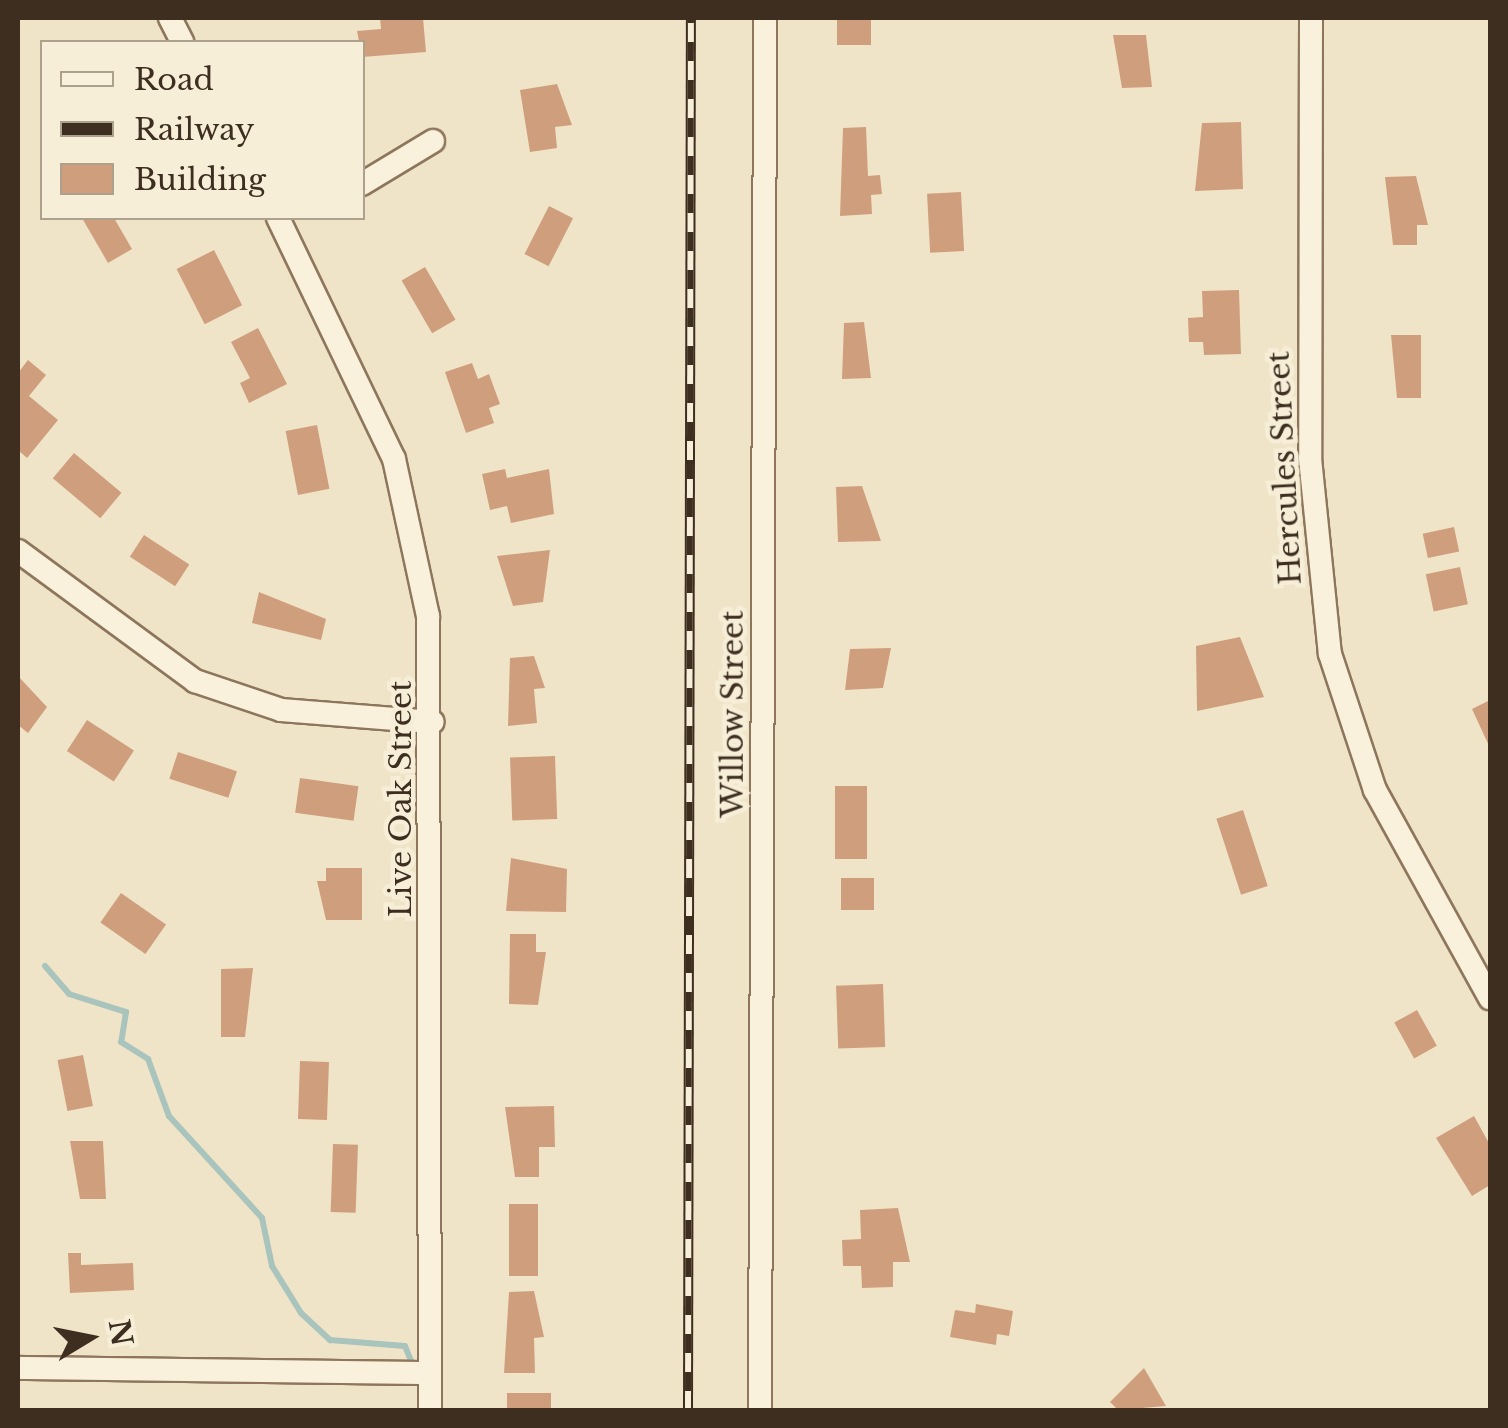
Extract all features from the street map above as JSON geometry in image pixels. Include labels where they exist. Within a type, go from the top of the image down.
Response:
[{"type":"street","name":"Willow Street","points":[[760,1410],[764,18]]},
{"type":"street","name":"Hercules Street","points":[[1310,18],[1311,477],[1330,654],[1375,790],[1490,998]]},
{"type":"street","points":[[365,182],[433,141]]},
{"type":"street","name":"Live Oak Street","points":[[282,224],[394,459],[428,616],[433,722],[430,1410]]},
{"type":"street","points":[[18,551],[195,681],[282,710],[433,722]]},
{"type":"street","points":[[18,1368],[430,1373]]},
{"type":"building","points":[[380,18],[423,18],[426,52],[365,57],[365,40],[359,40],[357,31],[381,29]]},
{"type":"building","points":[[837,18],[871,18],[871,45],[837,45]]},
{"type":"building","points":[[1113,35],[1146,35],[1152,87],[1122,88]]},
{"type":"building","points":[[557,84],[572,125],[555,127],[557,148],[530,152],[520,90]]},
{"type":"building","points":[[1241,122],[1243,189],[1195,191],[1202,123]]},
{"type":"building","points":[[866,127],[868,176],[880,175],[882,194],[871,195],[872,214],[840,216],[843,128]]},
{"type":"building","points":[[1416,176],[1428,225],[1417,225],[1417,245],[1393,245],[1385,177]]},
{"type":"building","points":[[961,192],[964,251],[930,253],[927,194]]},
{"type":"building","points":[[549,206],[573,218],[549,266],[524,254]]},
{"type":"building","points":[[83,220],[115,220],[132,249],[108,263]]},
{"type":"building","points":[[214,250],[242,305],[205,324],[177,269]]},
{"type":"building","points":[[425,267],[456,320],[432,333],[402,280]]},
{"type":"building","points":[[1239,290],[1241,354],[1204,355],[1203,342],[1189,342],[1188,318],[1203,317],[1202,291]]},
{"type":"building","points":[[864,322],[871,378],[842,379],[844,323]]},
{"type":"building","points":[[258,328],[287,384],[249,403],[240,383],[250,378],[231,342]]},
{"type":"building","points":[[1391,335],[1421,335],[1421,398],[1397,398]]},
{"type":"building","points":[[28,360],[46,375],[29,396],[58,420],[27,458],[18,450],[18,373]]},
{"type":"building","points":[[472,363],[478,379],[489,374],[500,404],[489,408],[494,423],[466,433],[445,372]]},
{"type":"building","points":[[317,425],[329,489],[298,495],[286,431]]},
{"type":"building","points":[[74,453],[121,493],[100,518],[53,478]]},
{"type":"building","points":[[505,469],[507,478],[549,469],[554,514],[511,523],[507,506],[490,510],[482,474]]},
{"type":"building","points":[[862,486],[881,541],[838,542],[836,487]]},
{"type":"building","points":[[1454,527],[1459,551],[1428,558],[1423,534]]},
{"type":"building","points":[[144,535],[189,564],[175,586],[130,557]]},
{"type":"building","points":[[550,550],[543,602],[513,606],[497,556]]},
{"type":"building","points":[[1460,567],[1468,604],[1434,611],[1426,574]]},
{"type":"building","points":[[259,592],[326,619],[321,640],[252,623]]},
{"type":"building","points":[[1240,637],[1264,697],[1197,711],[1196,646]]},
{"type":"building","points":[[891,648],[883,688],[845,690],[850,649]]},
{"type":"building","points":[[534,656],[545,688],[534,689],[537,723],[508,726],[510,658]]},
{"type":"building","points":[[18,676],[47,707],[28,733],[18,725]]},
{"type":"building","points":[[1490,700],[1490,748],[1472,709]]},
{"type":"building","points":[[87,720],[134,750],[114,782],[67,751]]},
{"type":"building","points":[[178,752],[237,771],[228,798],[169,779]]},
{"type":"building","points":[[555,756],[557,819],[512,821],[510,758]]},
{"type":"building","points":[[300,778],[358,786],[354,821],[295,813]]},
{"type":"building","points":[[835,786],[867,786],[867,859],[835,859]]},
{"type":"building","points":[[1243,810],[1268,886],[1241,895],[1216,819]]},
{"type":"building","points":[[511,858],[567,869],[566,912],[506,911]]},
{"type":"building","points":[[326,868],[362,868],[362,920],[326,920],[317,881],[326,881]]},
{"type":"building","points":[[841,878],[874,878],[874,910],[841,910]]},
{"type":"building","points":[[121,893],[166,925],[145,954],[100,922]]},
{"type":"building","points":[[510,934],[536,934],[536,952],[546,952],[538,1005],[509,1004]]},
{"type":"building","points":[[253,968],[245,1037],[221,1037],[221,969]]},
{"type":"building","points":[[883,984],[885,1047],[838,1049],[836,986]]},
{"type":"building","points":[[1417,1010],[1437,1046],[1414,1058],[1394,1023]]},
{"type":"building","points":[[83,1055],[93,1106],[67,1111],[57,1060]]},
{"type":"building","points":[[300,1061],[329,1062],[327,1120],[298,1119]]},
{"type":"building","points":[[554,1106],[555,1147],[539,1147],[539,1177],[515,1177],[505,1107]]},
{"type":"building","points":[[1474,1116],[1490,1145],[1490,1185],[1472,1196],[1436,1138]]},
{"type":"building","points":[[70,1141],[103,1141],[106,1199],[80,1199]]},
{"type":"building","points":[[333,1144],[358,1145],[356,1213],[331,1212]]},
{"type":"building","points":[[509,1204],[538,1204],[538,1276],[509,1276]]},
{"type":"building","points":[[898,1208],[910,1262],[893,1262],[893,1287],[862,1288],[861,1266],[843,1266],[842,1240],[861,1239],[860,1210]]},
{"type":"building","points":[[68,1253],[81,1253],[81,1265],[133,1263],[134,1290],[70,1293]]},
{"type":"building","points":[[534,1291],[544,1337],[534,1338],[535,1373],[504,1373],[509,1292]]},
{"type":"building","points":[[976,1304],[1013,1311],[1009,1336],[997,1334],[996,1345],[950,1337],[955,1310],[975,1313]]},
{"type":"building","points":[[1144,1368],[1166,1406],[1118,1410],[1110,1402]]},
{"type":"building","points":[[507,1393],[551,1393],[551,1410],[507,1410]]},
{"type":"waterway","points":[[45,966],[69,994],[126,1012],[121,1042],[148,1059],[169,1116],[262,1218],[272,1266],[301,1313],[330,1340],[405,1346],[413,1366]]},
{"type":"railway","points":[[688,1410],[691,18]]}]
